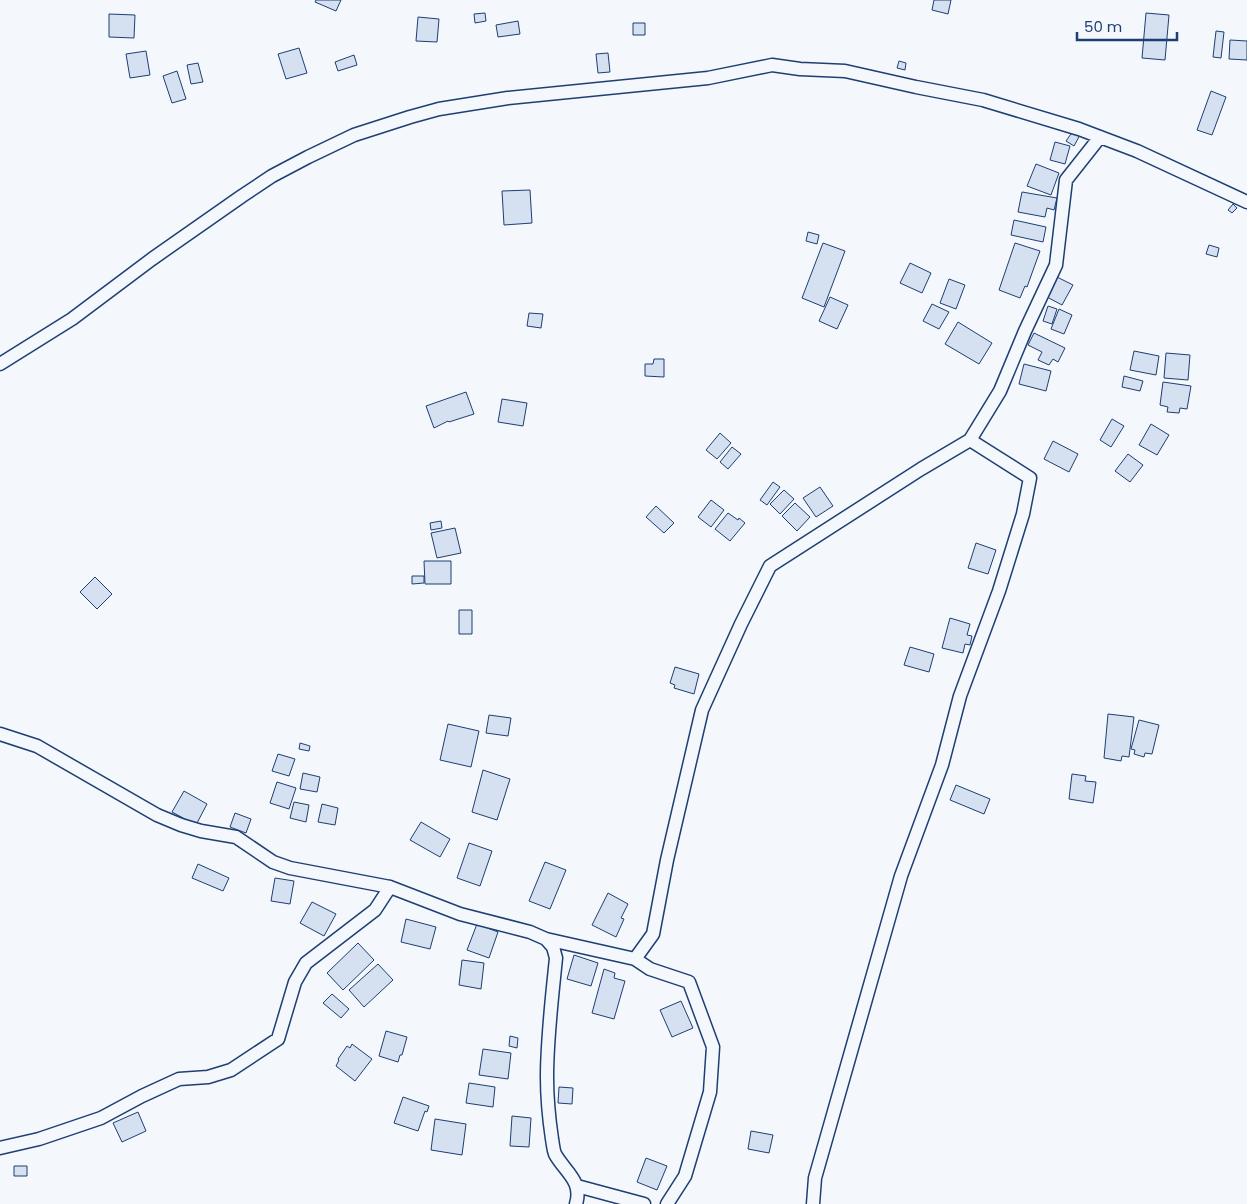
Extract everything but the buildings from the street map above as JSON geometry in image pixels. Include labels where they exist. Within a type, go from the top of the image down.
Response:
[{"type":"street","points":[[0,364],[72,319],[152,259],[272,176],[354,135],[439,109],[508,98],[708,78],[772,65],[800,69],[845,70],[916,87],[983,100],[1079,129],[1137,151],[1247,202]]},
{"type":"street","points":[[635,959],[653,934],[667,860],[702,710],[770,566],[921,469],[970,440],[1000,391],[1025,331],[1056,265],[1066,180],[1100,137]]},
{"type":"street","points":[[813,1204],[815,1178],[902,876],[942,765],[960,696],[1000,592],[1023,514],[1030,478],[970,440]]},
{"type":"street","points":[[0,734],[37,746],[157,815],[201,831],[236,837],[273,862],[290,868],[390,887],[460,914],[530,932],[546,939],[635,959],[650,969],[689,982],[713,1047],[710,1092],[685,1176],[667,1204]]},
{"type":"street","points":[[0,1148],[39,1139],[101,1118],[179,1079],[208,1077],[231,1070],[278,1039],[295,982],[306,964],[375,910],[390,887]]},
{"type":"street","points":[[546,939],[553,947],[556,958],[547,1078],[552,1138],[554,1152],[574,1178],[577,1186],[579,1194],[576,1204]]},
{"type":"street","points":[[577,1186],[644,1204]]}]
